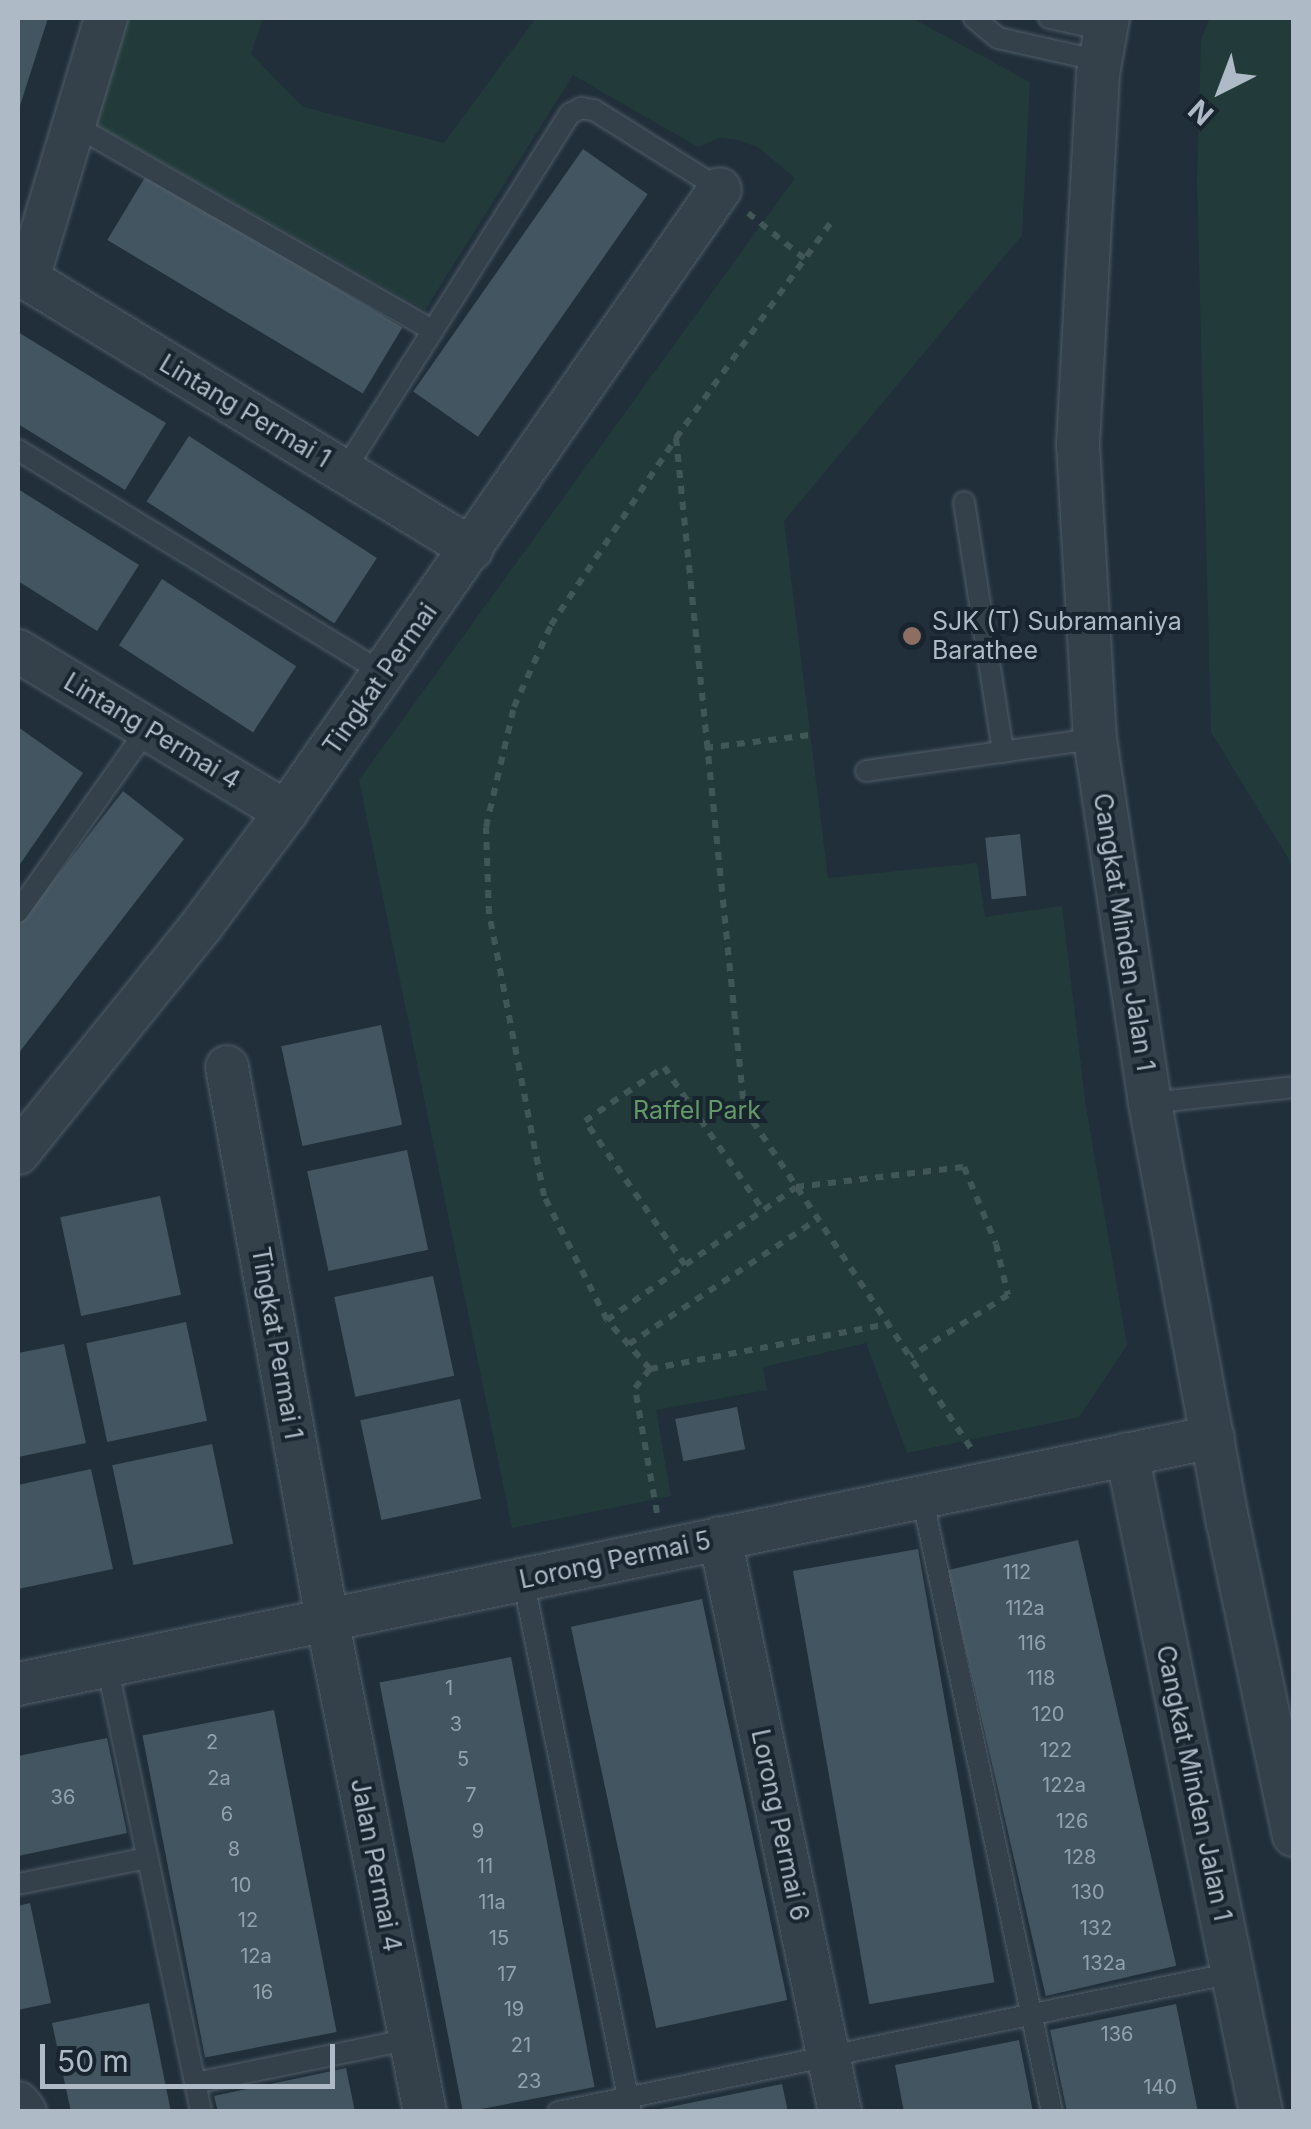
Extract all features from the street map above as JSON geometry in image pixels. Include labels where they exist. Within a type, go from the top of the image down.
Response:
[{"type":"street","points":[[22,276],[106,18]]},
{"type":"street","name":"Cangkat Minden Jalan 1","points":[[1105,36],[1078,444],[1095,738],[1150,1103],[1294,1835]]},
{"type":"street","name":"Tingkat Permai","points":[[18,1153],[286,812],[472,549],[732,199]]},
{"type":"street","name":"Lintang Permai 1","points":[[22,276],[472,549]]},
{"type":"street","name":"Lintang Permai 4","points":[[18,651],[286,812]]},
{"type":"street","name":"Tingkat Permai 1","points":[[227,1067],[327,1619]]},
{"type":"street","name":"Lorong Permai 5","points":[[18,1684],[1213,1436]]},
{"type":"street","name":"Cangkat Minden Jalan 1","points":[[1127,1454],[1261,2112]]},
{"type":"street","name":"Lorong Permai 6","points":[[720,1538],[840,2112]]},
{"type":"street","name":"Jalan Permai 4","points":[[327,1619],[425,2112]]},
{"type":"street","points":[[18,2103],[24,2112]]},
{"type":"lane","points":[[974,18],[998,38],[1105,36]]},
{"type":"lane","points":[[1049,18],[1105,36]]},
{"type":"lane","points":[[344,470],[570,114],[581,108],[594,110],[732,199]]},
{"type":"lane","points":[[74,124],[432,330]]},
{"type":"lane","points":[[18,450],[384,673]]},
{"type":"lane","points":[[964,502],[1003,752]]},
{"type":"lane","points":[[18,912],[148,728]]},
{"type":"lane","points":[[866,771],[1095,738]]},
{"type":"lane","points":[[1150,1103],[1294,1087]]},
{"type":"lane","points":[[922,1496],[1052,2112]]},
{"type":"lane","points":[[523,1579],[629,2104]]},
{"type":"lane","points":[[107,1665],[201,2112]]},
{"type":"lane","points":[[18,1884],[147,1858]]},
{"type":"lane","points":[[558,2112],[629,2104],[828,2056],[1233,1973]]},
{"type":"lane","points":[[195,2083],[411,2038]]},
{"type":"path","points":[[732,199],[805,259]]},
{"type":"path","points":[[650,1369],[607,1320],[544,1196],[489,914],[486,827],[514,707],[551,625],[676,438],[830,224]]},
{"type":"path","points":[[676,438],[744,1108],[994,1482]]},
{"type":"path","points":[[705,748],[810,736]]},
{"type":"path","points":[[686,1265],[585,1121],[664,1067],[763,1210]]},
{"type":"path","points":[[607,1320],[796,1187],[964,1167],[996,1244],[1008,1295],[910,1356]]},
{"type":"path","points":[[629,1344],[818,1219]]},
{"type":"path","points":[[664,1550],[634,1388],[650,1369],[888,1324]]},
{"type":"green space","name":"Raffel Park","points":[[123,18],[263,18],[251,54],[303,107],[444,143],[536,18],[912,18],[1030,82],[1022,235],[784,521],[828,878],[977,863],[985,917],[1062,906],[1086,1107],[1127,1345],[1079,1417],[907,1453],[866,1343],[763,1367],[767,1390],[656,1410],[671,1496],[512,1528],[359,780],[795,178],[759,148],[739,140],[719,138],[698,147],[573,75],[425,310],[90,121]]},
{"type":"green space","points":[[1210,18],[1293,18],[1293,866],[1211,732],[1197,181],[1201,39]]},
{"type":"building","points":[[18,18],[48,18],[18,112]]},
{"type":"building","points":[[583,149],[648,194],[478,437],[413,391]]},
{"type":"building","points":[[147,174],[402,327],[363,393],[107,240]]},
{"type":"building","points":[[18,332],[166,423],[125,490],[18,424]]},
{"type":"building","points":[[189,436],[377,558],[334,623],[147,501]]},
{"type":"building","points":[[18,489],[139,565],[97,631],[18,581]]},
{"type":"building","points":[[162,579],[296,666],[253,732],[119,645]]},
{"type":"building","points":[[18,727],[83,773],[18,867]]},
{"type":"building","points":[[123,791],[184,839],[18,1054],[18,926]]},
{"type":"building","points":[[1020,834],[1026,896],[992,899],[985,838]]},
{"type":"building","points":[[381,1025],[402,1125],[302,1146],[281,1046]]},
{"type":"building","points":[[407,1150],[428,1250],[328,1271],[307,1171]]},
{"type":"building","points":[[160,1196],[181,1295],[81,1316],[60,1217]]},
{"type":"building","points":[[433,1276],[454,1376],[355,1397],[334,1297]]},
{"type":"building","points":[[186,1322],[207,1421],[107,1442],[86,1343]]},
{"type":"building","points":[[64,1344],[86,1443],[18,1457],[18,1353]]},
{"type":"building","points":[[460,1399],[481,1499],[381,1520],[360,1420]]},
{"type":"building","points":[[737,1407],[745,1449],[683,1461],[675,1419]]},
{"type":"building","points":[[212,1444],[233,1544],[133,1565],[112,1465]]},
{"type":"building","points":[[91,1469],[113,1569],[18,1589],[18,1485]]},
{"type":"building","points":[[1078,1540],[1176,1966],[1046,1996],[947,1570]]},
{"type":"building","points":[[918,1549],[994,1982],[869,2004],[793,1571]]},
{"type":"building","points":[[702,1599],[787,2000],[656,2028],[571,1627]]},
{"type":"building","points":[[511,1657],[595,2087],[463,2112],[379,1683]]},
{"type":"building","points":[[274,1710],[337,2032],[205,2058],[142,1736]]},
{"type":"building","points":[[107,1738],[127,1833],[18,1856],[18,1756]]},
{"type":"building","points":[[30,1903],[51,2003],[18,2010],[18,1906]]},
{"type":"building","points":[[149,2003],[171,2112],[71,2112],[52,2023]]},
{"type":"building","points":[[1176,2004],[1198,2112],[1067,2112],[1050,2030]]},
{"type":"building","points":[[1019,2040],[1033,2112],[904,2112],[895,2065]]},
{"type":"building","points":[[346,2068],[355,2112],[218,2112],[214,2096]]},
{"type":"building","points":[[782,2084],[788,2112],[655,2112],[655,2110]]},
{"type":"place","name":"SJK (T) Subramaniya Barathee","points":[[912,636]]}]
